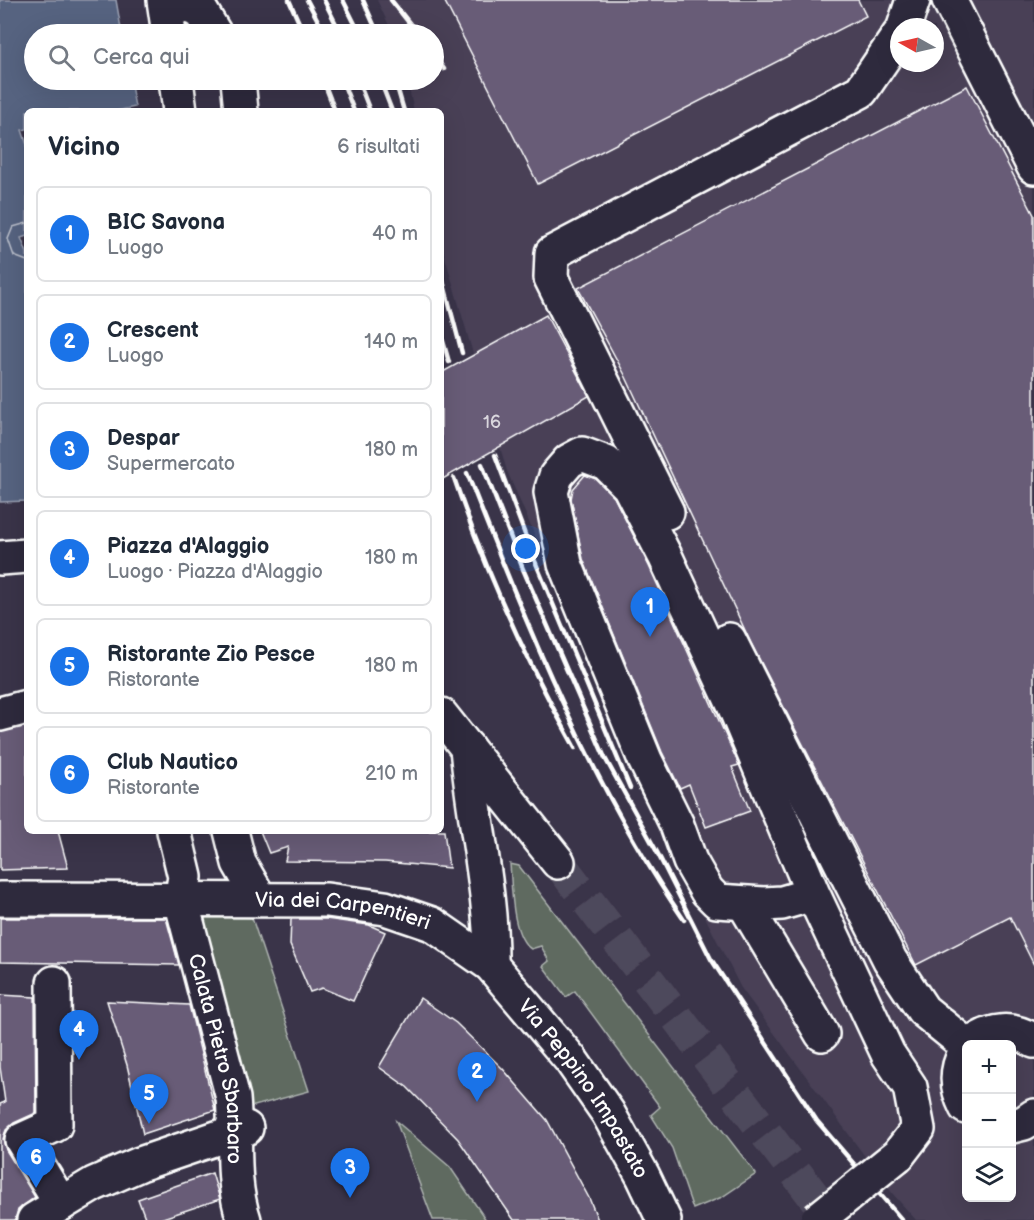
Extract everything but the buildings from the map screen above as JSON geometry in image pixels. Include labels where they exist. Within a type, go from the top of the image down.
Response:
[{"type":"street","points":[[164,0],[168,24]]},
{"type":"street","points":[[170,0],[201,11],[209,24]]},
{"type":"street","points":[[907,18],[913,0]]},
{"type":"street","points":[[949,0],[1034,167]]},
{"type":"street","points":[[890,48],[861,91],[552,253],[551,278],[780,746],[890,960],[923,1011],[962,1042]]},
{"type":"street","points":[[177,90],[180,108]]},
{"type":"street","points":[[239,90],[241,108]]},
{"type":"street","points":[[813,894],[782,903],[745,905],[717,901],[707,891],[690,861],[677,825],[645,760],[565,564],[551,492],[556,476],[569,461],[582,454],[606,463],[629,486],[690,606],[813,894],[888,1054],[910,1087],[918,1129],[898,1155],[817,1220]]},
{"type":"street","points":[[0,558],[24,556]]},
{"type":"street","points":[[0,714],[24,708]]},
{"type":"street","points":[[444,719],[558,862]]},
{"type":"street","points":[[467,747],[491,935],[491,965]]},
{"type":"street","name":"Calata Pietro Sbarbaro","points":[[175,834],[185,878],[181,900],[241,1129],[232,1156],[243,1220]]},
{"type":"street","points":[[232,834],[239,862],[260,899]]},
{"type":"street","name":"Via dei Carpentieri","points":[[0,899],[327,900],[385,908],[407,914],[432,924],[491,965]]},
{"type":"street","points":[[745,905],[822,1034]]},
{"type":"street","name":"Via Peppino Impastato","points":[[491,965],[571,1060],[608,1113],[664,1220]]},
{"type":"street","points":[[54,983],[55,1125],[11,1145],[47,1212],[94,1184],[140,1164],[241,1129]]},
{"type":"street","points":[[980,1040],[995,1032],[1010,1031],[1034,1041]]},
{"type":"street","points":[[962,1059],[957,1077],[962,1099]]},
{"type":"street","points":[[1016,1124],[1034,1116]]},
{"type":"shaded area","points":[[377,0],[1034,0],[1034,1220],[916,1220],[892,1193],[741,988],[670,848],[507,471],[444,253],[444,108],[413,108],[409,90],[444,90],[444,24],[388,24]]},
{"type":"shaded area","points":[[510,864],[519,866],[756,1174],[722,1197],[693,1209],[672,1148],[651,1115],[660,1107],[575,991],[566,997],[543,966],[549,961],[541,946],[531,949],[524,943],[516,922]]},
{"type":"shaded area","points":[[251,915],[309,1091],[243,1109],[202,923],[206,917]]},
{"type":"shaded area","points":[[396,1121],[450,1167],[486,1220],[433,1220]]},
{"type":"water","points":[[0,0],[116,0],[120,24],[24,24],[24,90],[132,90],[135,107],[24,108],[24,130],[22,130],[24,136],[24,237],[21,238],[24,246],[24,501],[0,502]]},
{"type":"tunnel","points":[[558,862],[832,1220]]},
{"type":"railway","points":[[289,0],[300,24]]},
{"type":"railway","points":[[307,0],[320,24]]},
{"type":"railway","points":[[324,0],[336,24]]},
{"type":"railway","points":[[343,0],[355,24]]},
{"type":"railway","points":[[363,0],[374,24]]},
{"type":"railway","points":[[391,0],[410,24]]},
{"type":"railway","points":[[327,90],[334,108]]},
{"type":"railway","points":[[346,90],[353,108]]},
{"type":"railway","points":[[362,90],[369,108]]},
{"type":"railway","points":[[384,90],[391,108]]},
{"type":"railway","points":[[398,90],[403,108]]},
{"type":"railway","points":[[444,284],[462,353]]},
{"type":"railway","points":[[444,344],[449,362]]},
{"type":"railway","points":[[495,455],[535,561],[630,788]]},
{"type":"railway","points":[[482,464],[523,569],[605,758],[657,852],[711,959],[817,1121],[902,1220]]},
{"type":"railway","points":[[467,473],[537,646],[590,759],[650,868],[684,920]]},
{"type":"railway","points":[[454,478],[508,616],[575,748]]},
{"type":"place","name":"BIC Savona","points":[[650,637]]},
{"type":"place","name":"Piazza d'Alaggio","points":[[79,1060]]},
{"type":"place","name":"Crescent","points":[[477,1102]]},
{"type":"place","name":"Ristorante Zio Pesce","points":[[149,1124]]},
{"type":"place","name":"Club Nautico","points":[[36,1188]]},
{"type":"place","name":"Despar","points":[[350,1198]]}]
